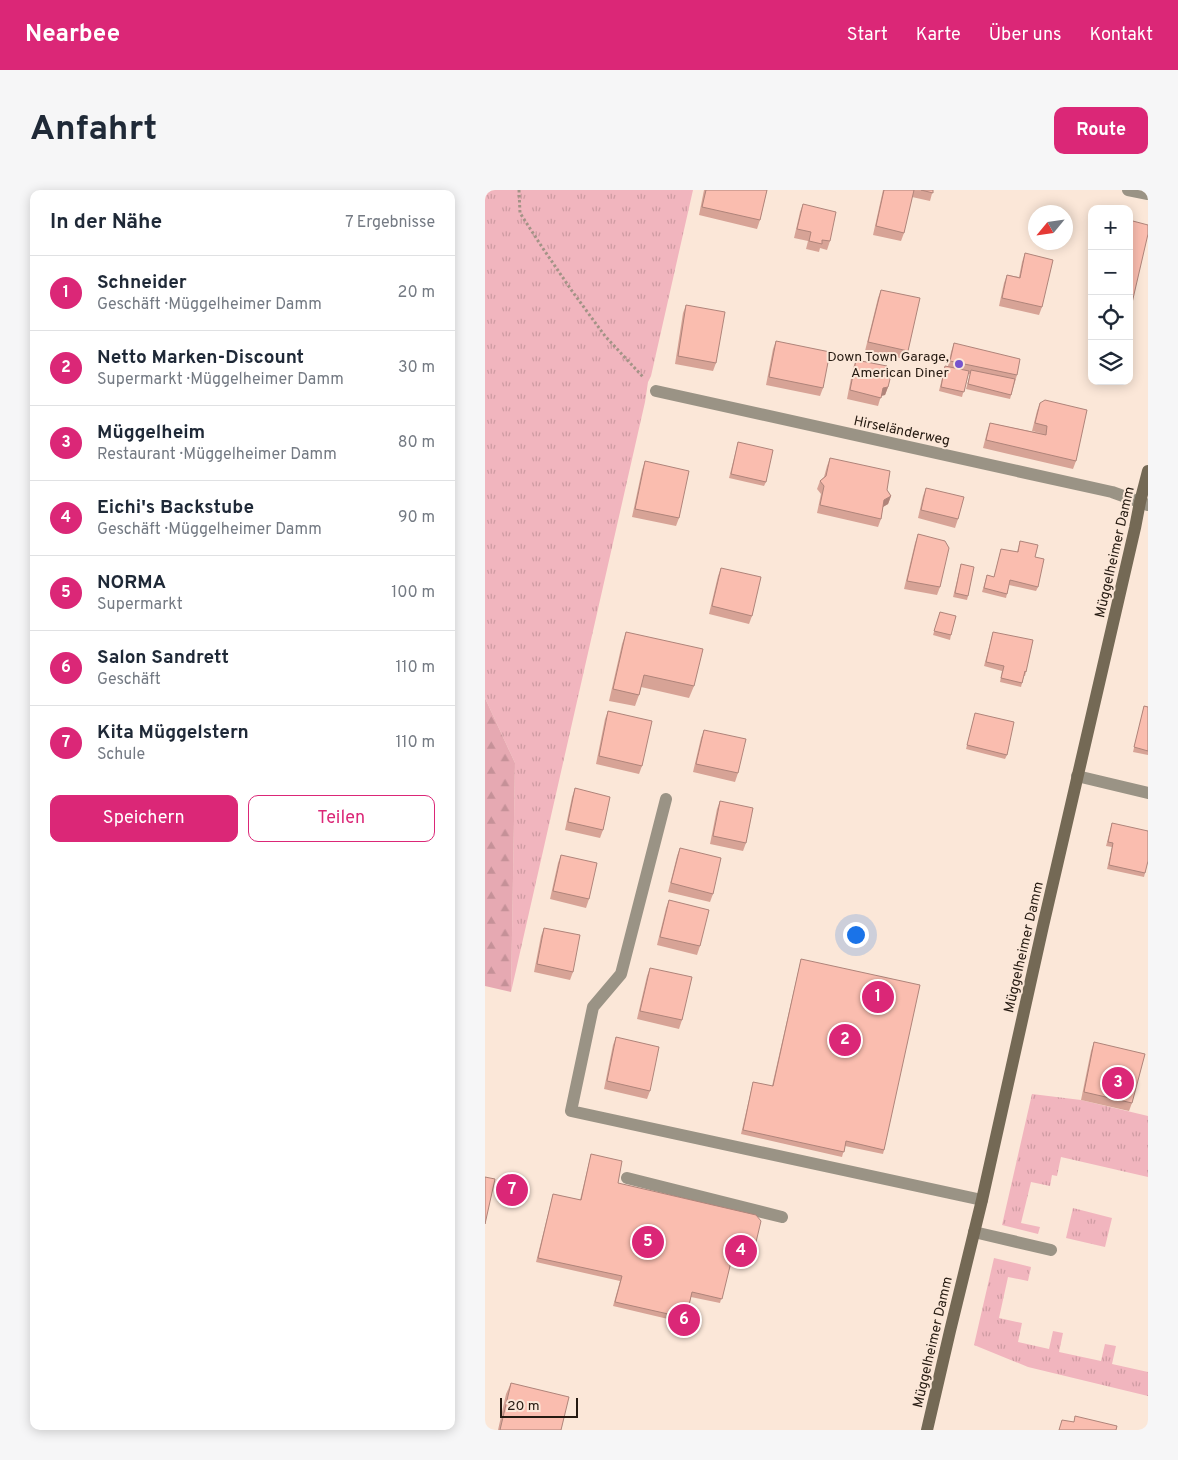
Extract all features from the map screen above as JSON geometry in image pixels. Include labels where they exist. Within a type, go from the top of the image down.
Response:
[{"type":"main road","name":"Müggelheimer Damm","points":[[927,1430],[949,1331],[982,1200],[1135,528],[1144,504],[1148,471]]},
{"type":"street","points":[[1128,190],[1148,194]]},
{"type":"street","name":"Hirseländerweg","points":[[656,391],[1092,487],[1144,504]]},
{"type":"street","points":[[1077,776],[1148,793]]},
{"type":"street","points":[[666,799],[621,974],[593,1006],[571,1110],[982,1200]]},
{"type":"street","points":[[627,1178],[782,1217]]},
{"type":"street","points":[[974,1232],[1051,1250]]},
{"type":"path","points":[[519,190],[520,213],[572,291],[605,336],[656,391]]},
{"type":"green space","points":[[485,190],[693,190],[511,992],[515,763],[485,698]]},
{"type":"green space","points":[[485,698],[515,763],[511,992],[485,986]]},
{"type":"green space","points":[[1032,1094],[1081,1100],[1148,1116],[1148,1177],[1061,1157],[1057,1176],[1052,1175],[1050,1186],[1031,1182],[1021,1223],[1040,1227],[1038,1234],[1002,1225]]},
{"type":"green space","points":[[1073,1208],[1112,1218],[1105,1247],[1066,1238]]},
{"type":"green space","points":[[994,1258],[1031,1267],[1028,1281],[1008,1277],[999,1318],[1022,1323],[1018,1342],[1049,1349],[1053,1331],[1063,1333],[1059,1352],[1101,1361],[1105,1344],[1116,1346],[1112,1364],[1148,1372],[1148,1396],[1028,1367],[974,1345]]},
{"type":"building","points":[[706,190],[767,190],[760,220],[702,207]]},
{"type":"building","points":[[884,190],[914,190],[904,233],[876,226]]},
{"type":"building","points":[[921,190],[933,190],[933,193]]},
{"type":"building","points":[[803,204],[836,212],[830,241],[822,240],[822,244],[809,241],[811,232],[797,229]]},
{"type":"building","points":[[1133,221],[1148,225],[1148,234],[1133,299]]},
{"type":"building","points":[[1025,253],[1053,260],[1042,307],[1002,298],[1007,275],[1020,278]]},
{"type":"building","points":[[881,290],[920,298],[908,351],[868,342]]},
{"type":"building","points":[[686,305],[725,312],[716,363],[678,356]]},
{"type":"building","points":[[776,341],[830,352],[823,388],[769,377]]},
{"type":"building","points":[[954,343],[1020,359],[1017,375],[950,361]]},
{"type":"building","points":[[856,360],[887,366],[885,376],[890,379],[888,387],[883,388],[881,398],[850,390]]},
{"type":"building","points":[[945,366],[969,371],[964,392],[941,387]]},
{"type":"building","points":[[971,370],[1015,379],[1011,395],[968,384]]},
{"type":"building","points":[[1045,400],[1087,410],[1076,461],[986,440],[990,423],[1046,435],[1047,426],[1035,423],[1040,403]]},
{"type":"building","points":[[738,442],[773,450],[766,482],[731,474]]},
{"type":"building","points":[[830,458],[890,471],[887,490],[891,496],[884,500],[881,519],[820,505],[824,486],[820,481],[826,476]]},
{"type":"building","points":[[645,461],[689,471],[679,518],[635,509]]},
{"type":"building","points":[[926,488],[964,497],[958,519],[921,510]]},
{"type":"building","points":[[918,534],[945,541],[949,548],[940,587],[907,581]]},
{"type":"building","points":[[1020,541],[1038,545],[1035,557],[1044,559],[1038,587],[1010,580],[1007,594],[984,588],[987,575],[994,577],[1001,549],[1018,552]]},
{"type":"building","points":[[961,564],[974,567],[968,596],[955,593]]},
{"type":"building","points":[[721,568],[761,577],[752,616],[712,606]]},
{"type":"building","points":[[940,612],[956,616],[951,635],[934,631]]},
{"type":"building","points":[[626,632],[703,649],[694,686],[644,675],[639,695],[613,689]]},
{"type":"building","points":[[993,632],[1033,640],[1022,683],[1001,678],[1004,666],[986,662]]},
{"type":"building","points":[[1144,706],[1148,707],[1148,751],[1134,747]]},
{"type":"building","points":[[608,711],[652,721],[642,766],[599,756]]},
{"type":"building","points":[[975,713],[1014,722],[1007,755],[967,745]]},
{"type":"building","points":[[704,730],[746,739],[738,773],[696,764]]},
{"type":"building","points":[[575,788],[610,797],[603,830],[568,822]]},
{"type":"building","points":[[720,801],[753,808],[746,843],[713,836]]},
{"type":"building","points":[[1112,823],[1148,831],[1148,861],[1145,873],[1109,865],[1113,843],[1108,842]]},
{"type":"building","points":[[680,848],[721,858],[713,894],[671,883]]},
{"type":"building","points":[[561,855],[597,863],[589,899],[553,891]]},
{"type":"building","points":[[669,900],[709,910],[700,946],[660,937]]},
{"type":"building","points":[[544,928],[580,935],[573,972],[537,964]]},
{"type":"building","points":[[801,959],[920,985],[884,1150],[846,1141],[844,1152],[743,1130],[753,1082],[773,1086]]},
{"type":"building","points":[[650,968],[692,977],[682,1020],[640,1011]]},
{"type":"building","points":[[616,1037],[659,1047],[650,1091],[607,1081]]},
{"type":"building","points":[[1094,1042],[1145,1054],[1132,1103],[1084,1092]]},
{"type":"building","points":[[591,1154],[622,1161],[618,1183],[756,1215],[761,1221],[751,1263],[732,1258],[722,1299],[692,1292],[686,1318],[615,1302],[622,1276],[538,1258],[553,1194],[581,1200]]},
{"type":"building","points":[[485,1177],[495,1179],[485,1224]]},
{"type":"building","points":[[511,1383],[569,1397],[561,1430],[500,1430]]},
{"type":"building","points":[[1075,1416],[1117,1426],[1116,1430],[1059,1430],[1062,1420],[1074,1422]]},
{"type":"place","name":"Down Town Garage, American Diner","points":[[959,364]]},
{"type":"place","name":"Schneider","points":[[878,997]]},
{"type":"place","name":"Netto Marken-Discount","points":[[845,1040]]},
{"type":"place","name":"Müggelheim","points":[[1118,1083]]},
{"type":"place","name":"Kita Müggelstern","points":[[512,1190]]},
{"type":"place","name":"NORMA","points":[[648,1242]]},
{"type":"place","name":"Eichi's Backstube","points":[[741,1251]]},
{"type":"place","name":"Salon Sandrett","points":[[684,1320]]}]
